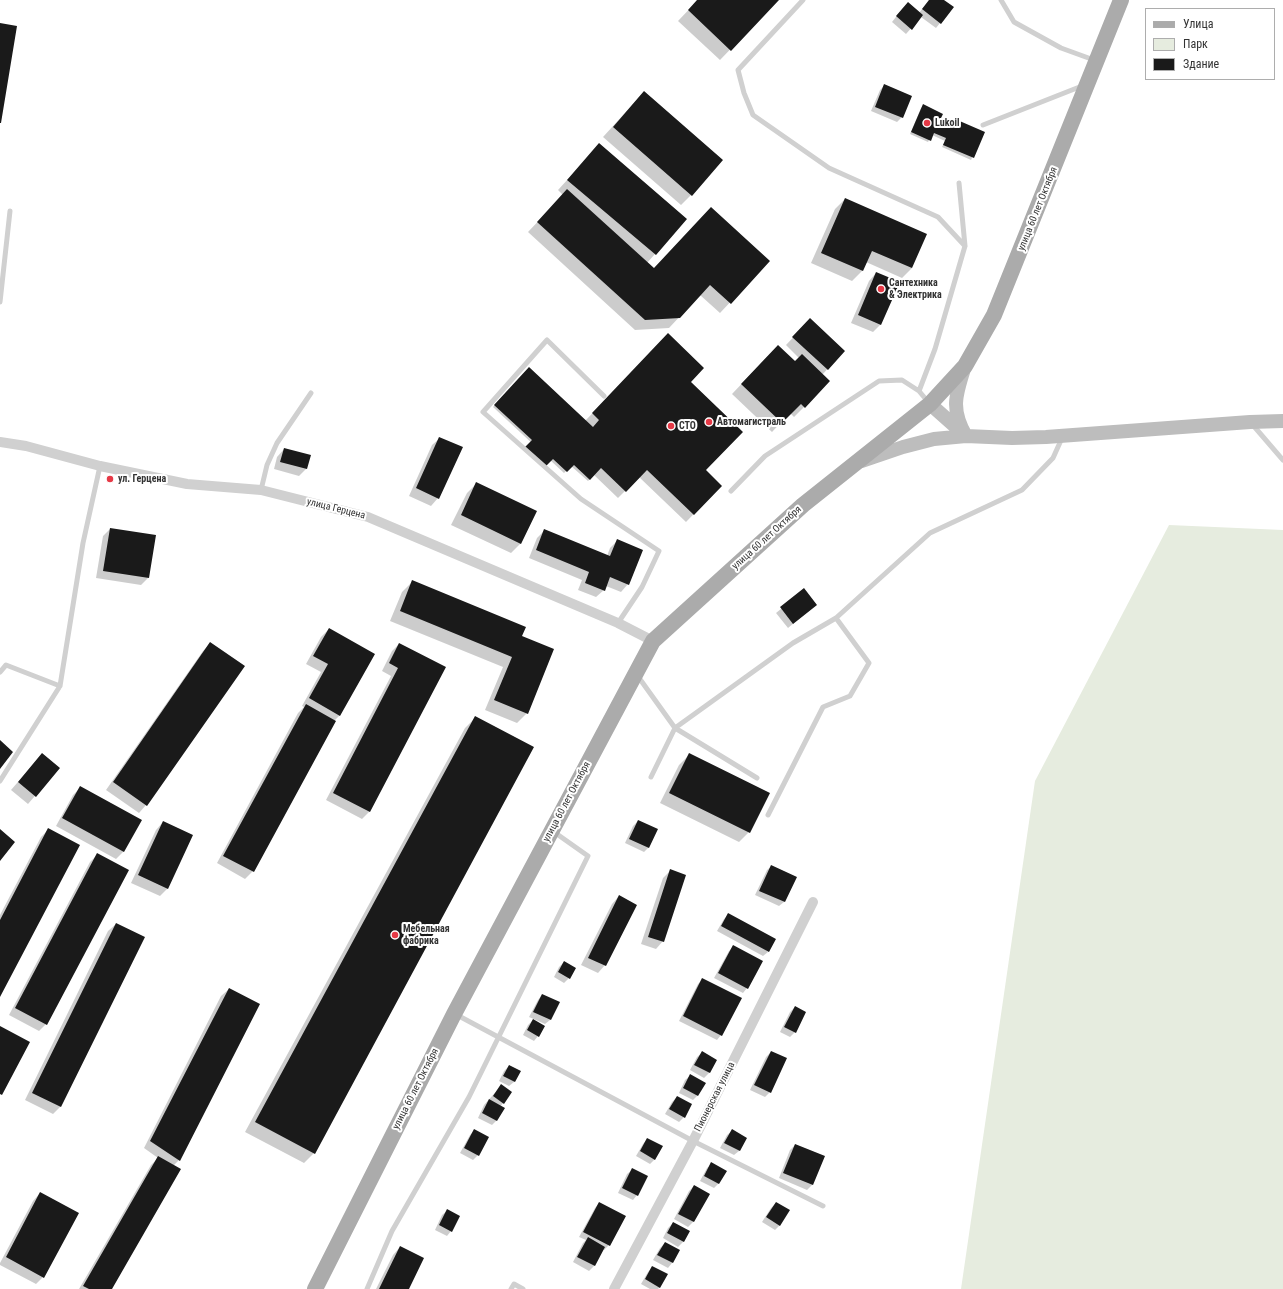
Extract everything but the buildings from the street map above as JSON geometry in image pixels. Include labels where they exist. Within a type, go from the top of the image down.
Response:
[{"type":"main road","name":"улица 60 лет Октября","points":[[315,1289],[454,1014],[653,641],[803,505],[930,404],[965,366],[994,315],[1121,0]]},
{"type":"street","points":[[965,366],[958,390],[955,408],[959,424],[966,436]]},
{"type":"street","points":[[930,404],[966,436]]},
{"type":"street","points":[[857,462],[903,447],[934,439],[966,436],[1012,438],[1063,436],[1250,422],[1283,421]]},
{"type":"street","name":"улица Герцена","points":[[0,442],[26,446],[100,466],[187,484],[260,490],[368,517],[618,623],[653,641]]},
{"type":"street","name":"Пионерская улица","points":[[614,1289],[693,1141],[813,902]]},
{"type":"lane","points":[[803,0],[738,70],[744,93],[753,115],[829,168],[938,217],[965,246]]},
{"type":"lane","points":[[1000,0],[1014,22],[1061,48],[1097,62]]},
{"type":"lane","points":[[983,125],[1088,84]]},
{"type":"lane","points":[[919,391],[935,349],[965,246],[959,183]]},
{"type":"lane","points":[[0,302],[10,211]]},
{"type":"lane","points":[[604,396],[547,340],[483,412],[581,499],[660,551],[642,587],[618,623]]},
{"type":"lane","points":[[731,491],[765,456],[879,381],[902,380],[919,391],[930,404]]},
{"type":"lane","points":[[260,490],[267,465],[277,443],[311,393]]},
{"type":"lane","points":[[1250,422],[1283,460]]},
{"type":"lane","points":[[651,777],[675,728],[792,643],[836,618],[930,533],[1022,490],[1053,458],[1063,436]]},
{"type":"lane","points":[[0,781],[60,686],[83,543],[100,466]]},
{"type":"lane","points":[[768,815],[823,707],[850,696],[869,663],[836,618]]},
{"type":"lane","points":[[0,672],[6,665],[60,686]]},
{"type":"lane","points":[[636,673],[675,728],[757,778]]},
{"type":"lane","points":[[367,1289],[392,1231],[469,1097],[588,856],[552,830]]},
{"type":"lane","points":[[454,1014],[693,1141],[823,1206]]},
{"type":"lane","points":[[511,1289],[514,1284],[523,1289]]},
{"type":"green space","points":[[1169,525],[1283,530],[1283,1289],[961,1289],[1035,781]]},
{"type":"place","name":"Lukoil","points":[[927,123]]},
{"type":"place","name":"Сантехника & Электрика","points":[[881,289]]},
{"type":"place","name":"Автомагистраль","points":[[709,422]]},
{"type":"place","name":"СТО","points":[[671,426]]},
{"type":"place","name":"ул. Герцена","points":[[110,479]]},
{"type":"place","name":"Мебельная фабрика","points":[[395,935]]}]
